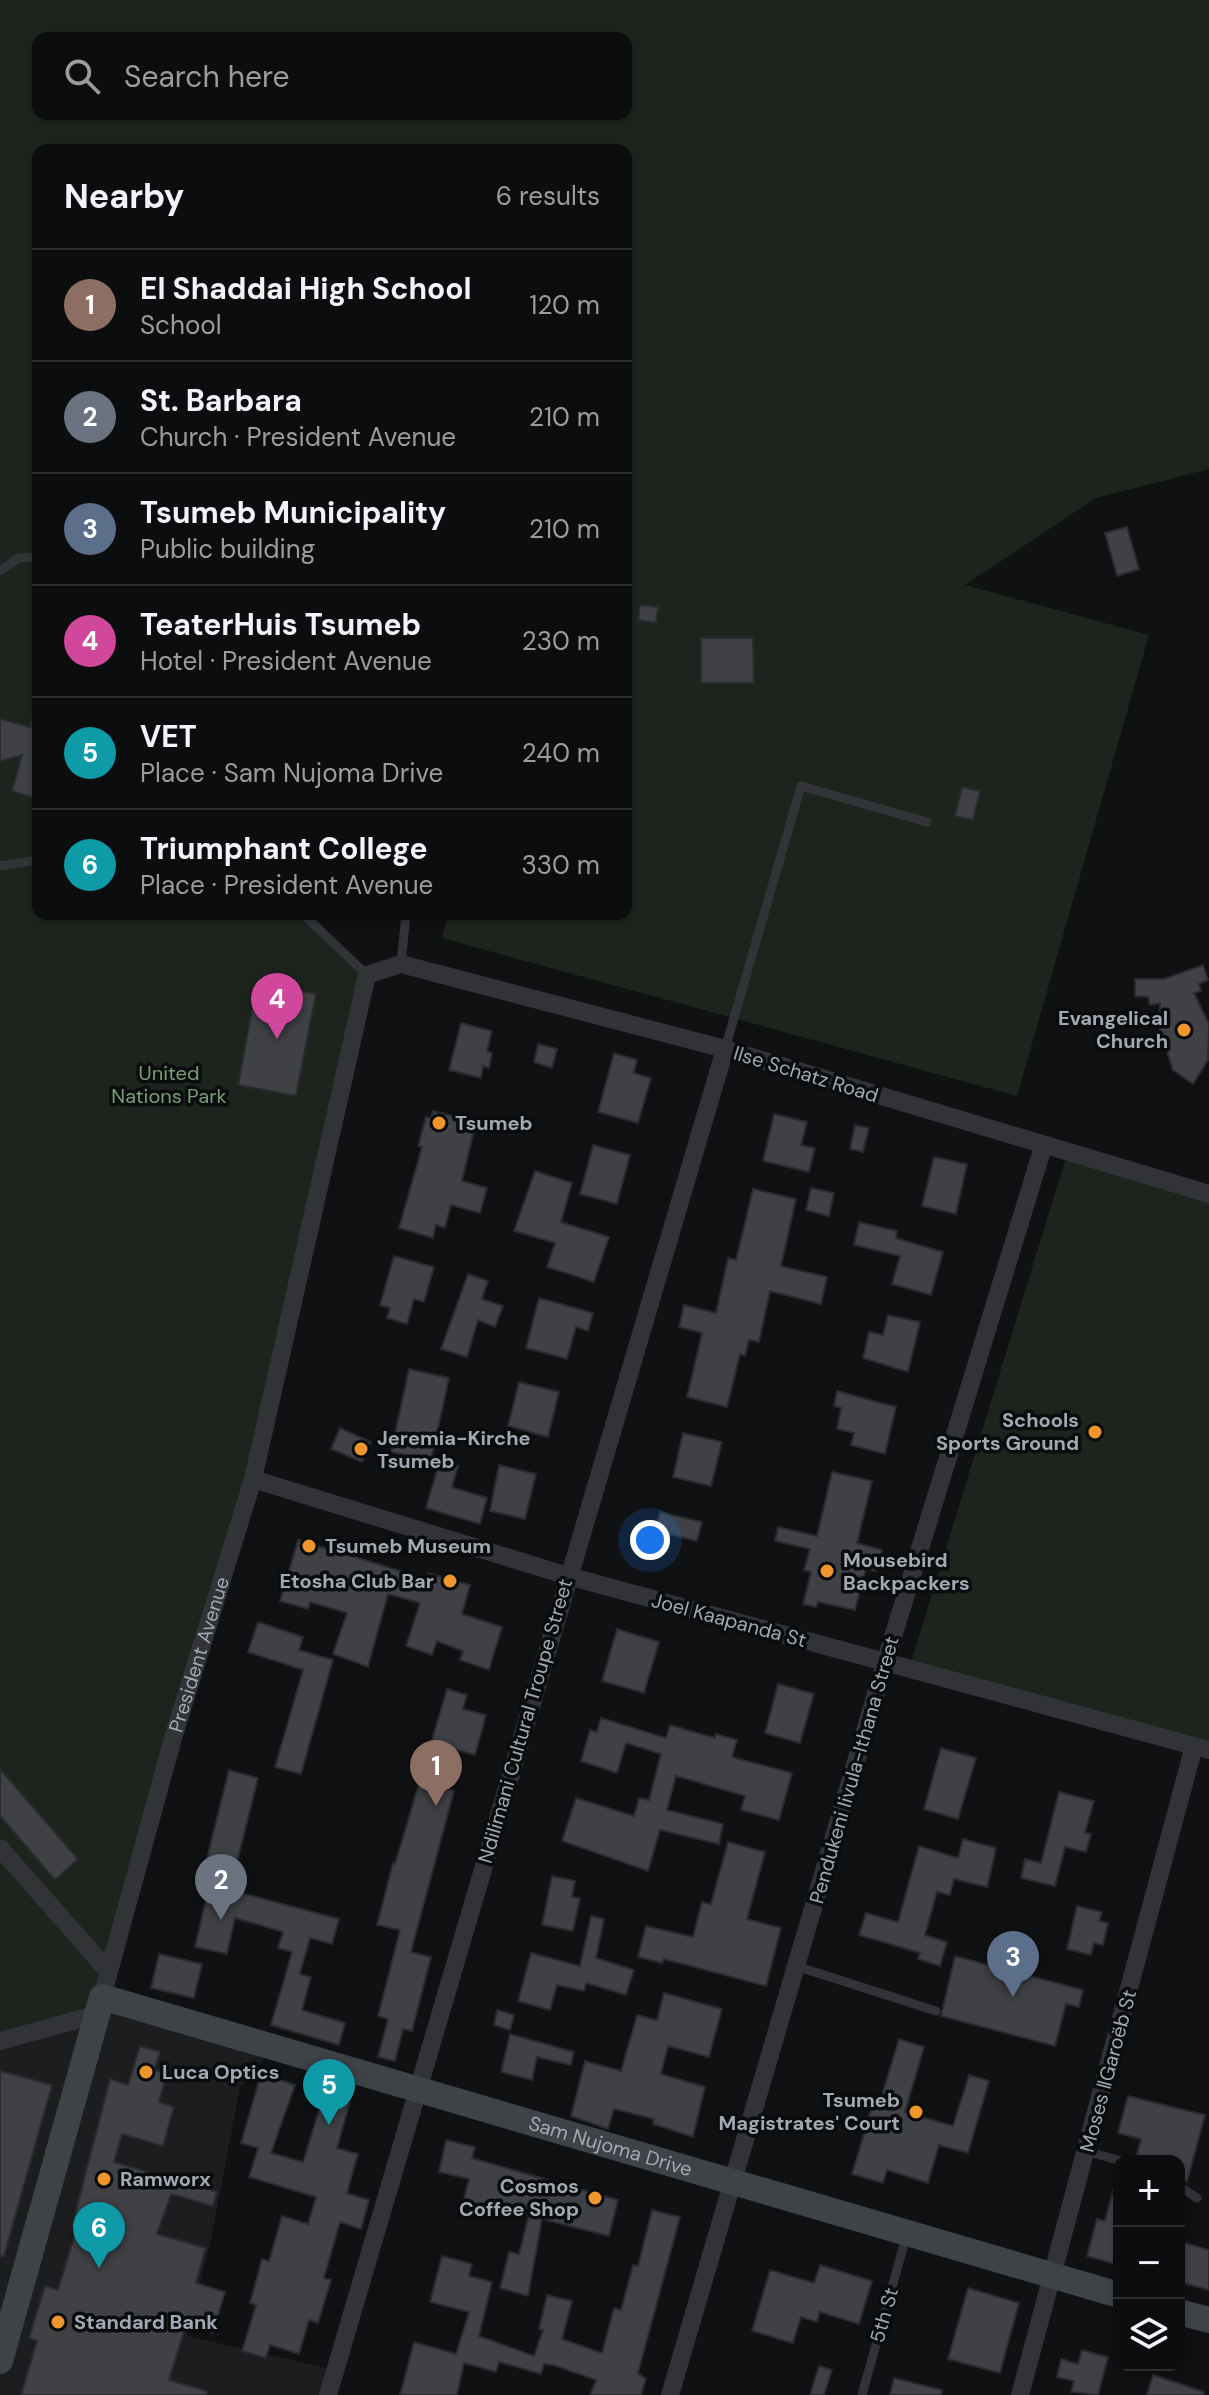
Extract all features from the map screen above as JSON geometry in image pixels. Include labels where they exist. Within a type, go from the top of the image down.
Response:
[{"type":"street","name":"Ilse Schatz Road","points":[[401,964],[725,1049],[1043,1147],[1209,1194]]},
{"type":"street","points":[[367,975],[401,964]]},
{"type":"street","name":"President Avenue","points":[[0,2361],[173,1738],[253,1479],[367,975]]},
{"type":"street","name":"Ndilimani Cultural Troupe Street","points":[[328,2395],[725,1049]]},
{"type":"street","name":"Pendukeni Iivula-Ithana Street","points":[[670,2395],[885,1663],[1043,1147]]},
{"type":"street","name":"Joel Kaapanda St","points":[[253,1479],[568,1576],[1201,1748]]},
{"type":"street","name":"Moses ǁGaroëb St","points":[[1020,2395],[1201,1748]]},
{"type":"street","points":[[0,1848],[108,1971]]},
{"type":"street","points":[[0,2041],[100,2005]]},
{"type":"street","name":"Sam Nujoma Drive","points":[[100,2005],[417,2089],[1113,2293]]},
{"type":"street","points":[[1185,2314],[1209,2320]]},
{"type":"lane","points":[[0,571],[18,558],[32,557]]},
{"type":"lane","points":[[725,1049],[801,786],[927,822]]},
{"type":"lane","points":[[0,866],[32,861]]},
{"type":"lane","points":[[309,920],[367,975]]},
{"type":"lane","points":[[401,964],[405,920]]},
{"type":"lane","points":[[796,1966],[936,2011]]},
{"type":"lane","points":[[1086,2151],[1113,2159]]},
{"type":"lane","points":[[1185,2190],[1197,2198]]},
{"type":"lane","name":"5th St","points":[[862,2395],[907,2235]]},
{"type":"shaded area","points":[[102,1997],[275,2046],[240,2087],[211,2240],[187,2336],[335,2370],[328,2395],[0,2395],[0,2043]]},
{"type":"green space","name":"United Nations Park","points":[[0,0],[1209,0],[1209,469],[1096,498],[965,585],[1149,635],[1017,1096],[442,938],[446,920],[632,920],[632,144],[32,144],[32,920],[309,920],[367,975],[253,1479],[98,2014],[0,2042]]},
{"type":"green space","name":"Schools Sports Ground","points":[[1067,1154],[1209,1194],[1209,1750],[909,1669]]},
{"type":"building","points":[[1127,527],[1139,569],[1117,576],[1105,533]]},
{"type":"building","points":[[640,605],[658,607],[656,623],[638,620]]},
{"type":"building","points":[[701,638],[753,638],[754,683],[701,683]]},
{"type":"building","points":[[32,718],[32,797],[12,791],[22,755],[0,761],[0,719],[30,727]]},
{"type":"building","points":[[962,787],[980,791],[973,820],[955,816]]},
{"type":"building","name":"Evangelical Church","points":[[1203,965],[1208,980],[1199,984],[1201,991],[1194,993],[1209,1024],[1208,1060],[1193,1084],[1173,1070],[1166,1049],[1159,1051],[1160,1003],[1150,1005],[1148,997],[1135,996],[1135,979],[1164,979]]},
{"type":"building","points":[[257,982],[316,994],[296,1096],[238,1085]]},
{"type":"building","points":[[461,1023],[492,1031],[487,1051],[492,1053],[489,1068],[483,1066],[481,1078],[449,1070]]},
{"type":"building","points":[[538,1044],[557,1049],[552,1068],[534,1062]]},
{"type":"building","points":[[614,1053],[637,1060],[634,1073],[651,1078],[638,1123],[598,1112]]},
{"type":"building","points":[[433,1111],[476,1122],[462,1181],[487,1188],[480,1213],[451,1205],[445,1228],[436,1225],[433,1238],[399,1228],[422,1147],[418,1146],[426,1117],[431,1118]]},
{"type":"building","points":[[774,1114],[807,1122],[801,1145],[815,1148],[809,1172],[763,1161]]},
{"type":"building","points":[[855,1125],[869,1128],[863,1152],[850,1149]]},
{"type":"building","points":[[593,1145],[630,1155],[617,1204],[580,1194]]},
{"type":"building","points":[[934,1157],[967,1164],[956,1214],[922,1206]]},
{"type":"building","points":[[535,1171],[572,1183],[561,1222],[609,1237],[594,1282],[547,1267],[555,1243],[514,1231]]},
{"type":"building","points":[[811,1188],[834,1193],[829,1216],[806,1210]]},
{"type":"building","points":[[753,1189],[796,1199],[781,1266],[827,1277],[821,1304],[770,1291],[759,1342],[749,1340],[745,1356],[740,1354],[727,1407],[687,1397],[702,1333],[679,1327],[684,1305],[716,1313],[728,1258],[736,1260]]},
{"type":"building","points":[[859,1222],[897,1231],[896,1238],[943,1252],[931,1295],[892,1284],[900,1256],[854,1245]]},
{"type":"building","points":[[394,1256],[434,1267],[424,1302],[414,1299],[407,1324],[387,1318],[390,1308],[380,1305]]},
{"type":"building","points":[[468,1274],[488,1281],[482,1299],[503,1306],[495,1327],[478,1320],[467,1357],[441,1349]]},
{"type":"building","points":[[539,1298],[593,1313],[588,1331],[576,1327],[567,1359],[526,1348]]},
{"type":"building","points":[[888,1315],[920,1322],[908,1372],[863,1358],[869,1332],[883,1335]]},
{"type":"building","points":[[409,1369],[449,1378],[431,1461],[391,1452]]},
{"type":"building","points":[[519,1382],[559,1392],[548,1437],[508,1426]]},
{"type":"building","points":[[837,1391],[896,1407],[885,1454],[851,1445],[854,1433],[837,1429],[841,1408],[834,1406]]},
{"type":"building","points":[[340,1428],[371,1442],[362,1462],[331,1449]]},
{"type":"building","points":[[683,1433],[722,1442],[711,1486],[673,1477]]},
{"type":"building","points":[[440,1460],[458,1466],[452,1487],[487,1498],[480,1524],[426,1508]]},
{"type":"building","points":[[499,1465],[536,1474],[525,1519],[490,1511]]},
{"type":"building","points":[[832,1472],[872,1481],[857,1543],[882,1550],[876,1571],[866,1569],[855,1610],[818,1602],[816,1607],[803,1604],[811,1572],[804,1570],[810,1549],[775,1541],[778,1527],[817,1536]]},
{"type":"building","points":[[660,1512],[702,1522],[697,1541],[655,1531]]},
{"type":"building","points":[[298,1540],[427,1579],[428,1573],[470,1585],[462,1614],[502,1627],[489,1670],[460,1660],[463,1651],[437,1641],[432,1655],[406,1646],[420,1603],[388,1594],[368,1667],[333,1654],[347,1613],[310,1602],[308,1609],[280,1601]]},
{"type":"building","points":[[258,1622],[303,1637],[299,1650],[333,1660],[301,1774],[275,1767],[303,1670],[248,1652]]},
{"type":"building","points":[[617,1629],[659,1642],[644,1693],[602,1681]]},
{"type":"building","points":[[778,1684],[814,1694],[800,1743],[765,1733]]},
{"type":"building","points":[[447,1689],[467,1695],[463,1709],[486,1715],[475,1755],[457,1750],[446,1789],[454,1791],[411,1952],[431,1957],[412,2031],[403,2029],[395,2061],[378,2057],[388,2019],[378,2016],[400,1930],[377,1925]]},
{"type":"building","points":[[601,1718],[666,1738],[670,1725],[715,1738],[716,1734],[737,1740],[732,1757],[792,1773],[779,1820],[741,1810],[745,1796],[676,1776],[667,1810],[723,1824],[719,1844],[660,1830],[648,1871],[562,1841],[576,1798],[634,1816],[639,1798],[649,1800],[661,1754],[626,1743],[617,1773],[581,1761],[590,1730],[597,1732]]},
{"type":"building","points":[[941,1748],[976,1758],[958,1819],[924,1809]]},
{"type":"building","points":[[0,1769],[78,1859],[55,1880],[0,1816]]},
{"type":"building","points":[[229,1770],[258,1778],[230,1890],[339,1919],[332,1944],[310,1938],[300,1974],[311,1977],[302,2010],[345,2023],[339,2045],[271,2025],[292,1952],[278,1948],[283,1932],[235,1918],[227,1954],[195,1947],[214,1864],[206,1862]]},
{"type":"building","points":[[1059,1792],[1094,1801],[1085,1833],[1091,1834],[1086,1852],[1065,1847],[1055,1886],[1021,1878],[1025,1859],[1041,1863]]},
{"type":"building","points":[[963,1839],[996,1848],[987,1887],[954,1879],[950,1895],[937,1892],[925,1935],[947,1942],[940,1966],[918,1959],[920,1953],[859,1935],[866,1913],[898,1922],[919,1846],[958,1858]]},
{"type":"building","points":[[728,1842],[765,1852],[747,1919],[781,1928],[766,1986],[664,1959],[662,1963],[638,1957],[646,1926],[693,1937],[702,1902],[711,1904]]},
{"type":"building","points":[[552,1876],[575,1881],[572,1897],[580,1898],[573,1931],[542,1925]]},
{"type":"building","points":[[1077,1906],[1102,1912],[1099,1921],[1108,1923],[1103,1945],[1094,1943],[1091,1955],[1067,1949]]},
{"type":"building","points":[[591,1916],[604,1919],[596,1958],[634,1970],[626,1995],[586,1983],[584,1991],[557,1985],[550,2010],[518,2001],[531,1953],[580,1966]]},
{"type":"building","points":[[159,1954],[202,1964],[194,1998],[151,1988]]},
{"type":"building","points":[[955,1956],[1083,1990],[1079,2007],[1066,2004],[1055,2046],[941,2016]]},
{"type":"building","points":[[664,1993],[722,2009],[709,2057],[668,2046],[661,2074],[705,2087],[693,2137],[653,2124],[654,2119],[614,2109],[608,2129],[571,2116],[585,2061],[621,2071],[637,2015],[657,2020]]},
{"type":"building","points":[[497,2010],[514,2015],[510,2030],[494,2025]]},
{"type":"building","points":[[510,2034],[574,2052],[571,2065],[537,2057],[532,2080],[501,2072]]},
{"type":"building","points":[[899,2039],[924,2047],[905,2112],[953,2126],[969,2075],[989,2081],[968,2153],[939,2145],[928,2183],[887,2170],[883,2183],[852,2174],[874,2099],[880,2101]]},
{"type":"building","points":[[140,2046],[160,2052],[154,2070],[167,2073],[159,2102],[174,2107],[163,2146],[122,2134],[114,2162],[217,2192],[213,2206],[171,2194],[157,2234],[206,2248],[196,2283],[225,2292],[213,2333],[186,2325],[169,2380],[207,2391],[207,2395],[21,2395],[37,2341],[29,2338],[45,2286],[58,2290],[77,2227],[72,2226],[110,2079],[128,2085]]},
{"type":"building","points":[[0,2071],[52,2085],[4,2256],[0,2256]]},
{"type":"building","points":[[261,2074],[295,2085],[271,2153],[303,2162],[324,2094],[350,2102],[337,2148],[358,2154],[347,2193],[369,2200],[361,2229],[340,2222],[324,2278],[331,2280],[318,2323],[309,2320],[299,2354],[270,2345],[266,2358],[242,2351],[256,2305],[250,2303],[262,2259],[269,2261],[282,2216],[308,2224],[316,2197],[249,2177],[258,2148],[241,2143]]},
{"type":"building","points":[[1128,2096],[1205,2115],[1187,2182],[1185,2155],[1137,2155],[1141,2139],[1118,2133]]},
{"type":"building","points":[[446,2140],[475,2147],[472,2158],[618,2200],[609,2236],[542,2219],[528,2296],[500,2288],[509,2252],[519,2254],[529,2215],[495,2207],[493,2214],[462,2206],[469,2179],[439,2172]]},
{"type":"building","points":[[1113,2191],[1113,2263],[1087,2256],[1097,2219],[1105,2221]]},
{"type":"building","points":[[652,2210],[680,2217],[638,2373],[646,2379],[641,2395],[590,2395],[596,2380],[553,2365],[544,2364],[541,2374],[499,2362],[496,2372],[464,2363],[457,2395],[400,2395],[414,2342],[456,2354],[469,2312],[430,2302],[442,2256],[472,2264],[469,2276],[492,2282],[479,2336],[534,2356],[543,2330],[539,2329],[547,2295],[572,2301],[562,2339],[602,2353],[614,2308],[621,2310],[633,2265],[638,2266]]},
{"type":"building","points":[[1185,2243],[1209,2250],[1209,2290],[1185,2284]]},
{"type":"building","points":[[820,2265],[872,2281],[859,2324],[820,2312],[817,2322],[801,2317],[793,2343],[752,2331],[770,2270],[814,2283]]},
{"type":"building","points":[[968,2288],[1019,2303],[1000,2373],[948,2359]]},
{"type":"building","points":[[1082,2350],[1108,2357],[1098,2395],[1071,2392],[1074,2381],[1057,2377],[1061,2359],[1078,2364]]},
{"type":"building","points":[[819,2366],[832,2370],[824,2395],[810,2395]]},
{"type":"building","points":[[1153,2375],[1204,2392],[1203,2395],[1147,2395]]},
{"type":"building","points":[[894,2378],[942,2390],[941,2395],[890,2395]]},
{"type":"place","name":"Evangelical Church","points":[[1184,1030]]},
{"type":"place","name":"TeaterHuis Tsumeb","points":[[277,1039]]},
{"type":"place","name":"Tsumeb","points":[[439,1123]]},
{"type":"place","name":"Schools Sports Ground","points":[[1095,1432]]},
{"type":"place","name":"Jeremia-Kirche Tsumeb","points":[[361,1449]]},
{"type":"place","name":"Tsumeb Museum","points":[[309,1546]]},
{"type":"place","name":"Mousebird Backpackers","points":[[827,1571]]},
{"type":"place","name":"Etosha Club Bar","points":[[450,1581]]},
{"type":"place","name":"El Shaddai High School","points":[[436,1806]]},
{"type":"place","name":"St. Barbara","points":[[221,1920]]},
{"type":"place","name":"Tsumeb Municipality","points":[[1013,1997]]},
{"type":"place","name":"Luca Optics","points":[[146,2072]]},
{"type":"place","name":"Tsumeb Magistrates' Court","points":[[916,2112]]},
{"type":"place","name":"VET","points":[[329,2125]]},
{"type":"place","name":"Ramworx","points":[[104,2179]]},
{"type":"place","name":"Cosmos Coffee Shop","points":[[595,2198]]},
{"type":"place","name":"Triumphant College","points":[[99,2268]]},
{"type":"place","name":"Standard Bank","points":[[58,2322]]}]
